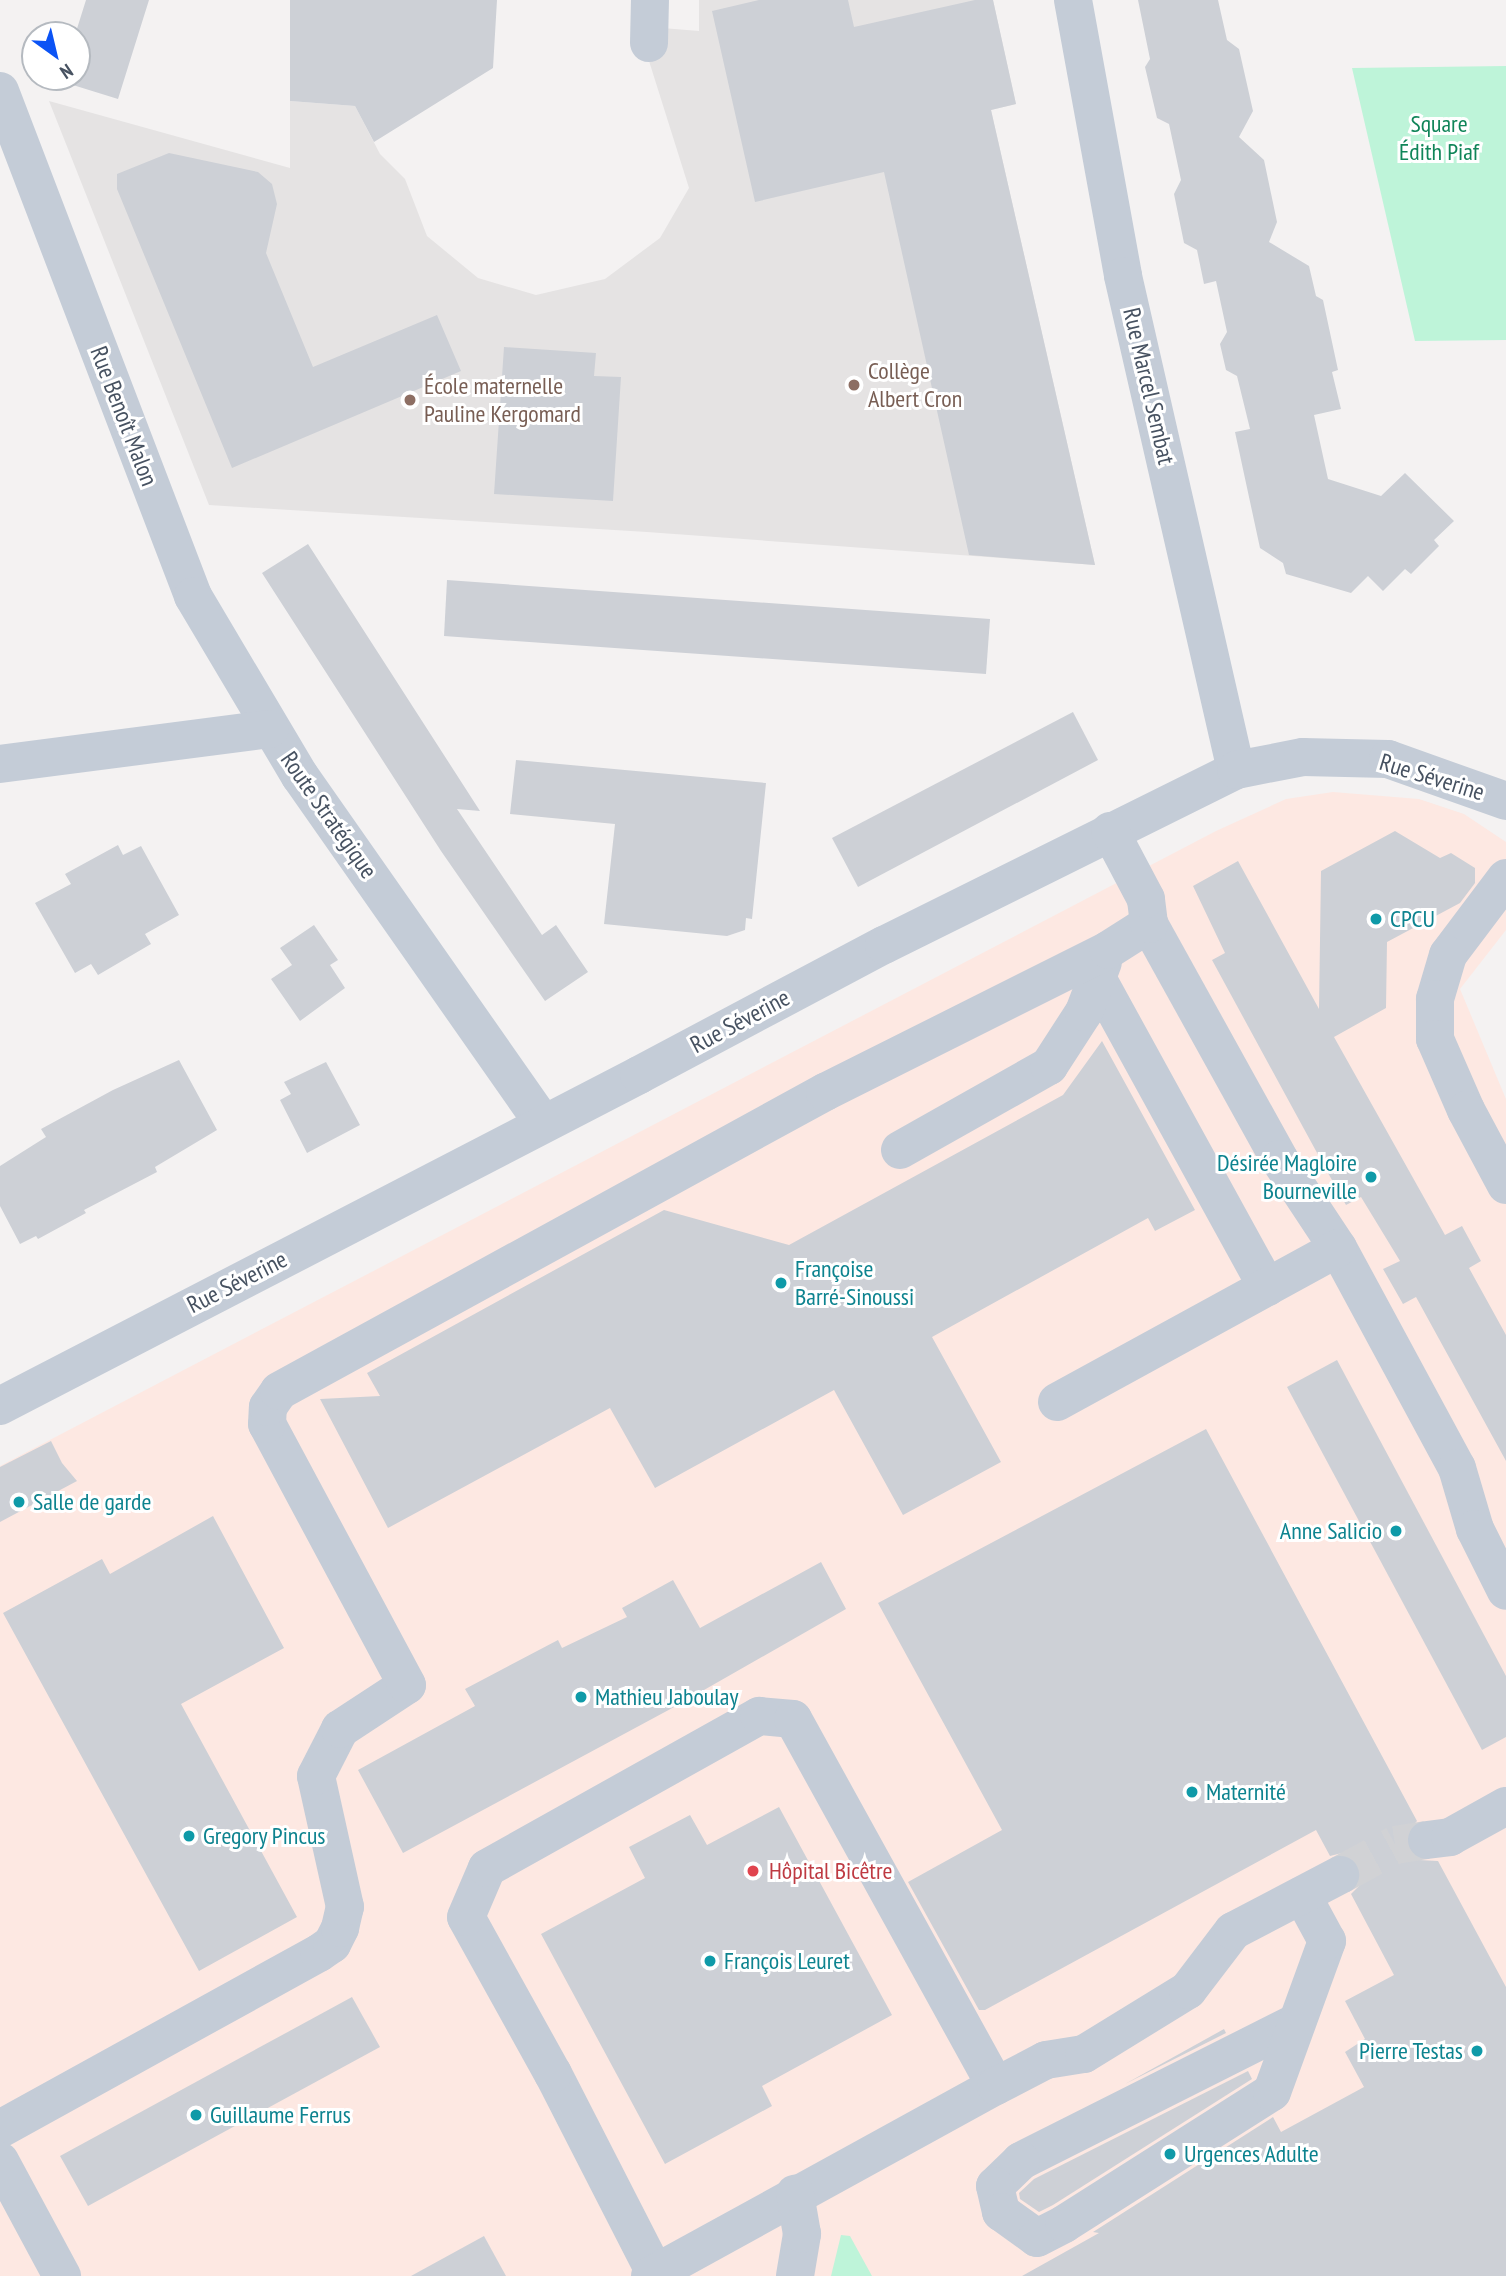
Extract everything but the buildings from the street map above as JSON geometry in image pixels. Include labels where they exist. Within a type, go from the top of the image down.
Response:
[{"type":"street","points":[[649,43],[650,0]]},
{"type":"street","name":"Rue Marcel Sembat","points":[[1073,0],[1124,276],[1236,771]]},
{"type":"street","name":"Rue Benoît Malon","points":[[0,91],[193,597],[270,729]]},
{"type":"street","name":"Route Stratégique","points":[[0,764],[270,729],[543,1123]]},
{"type":"street","name":"Rue Séverine","points":[[0,1406],[884,944],[1236,771],[1303,757],[1388,759],[1506,801]]},
{"type":"street","points":[[1110,831],[1146,899],[1149,924],[1279,1159],[1338,1248],[1457,1468],[1480,1541],[1506,1591]]},
{"type":"street","points":[[1506,878],[1448,955],[1435,999],[1434,1039],[1466,1110],[1506,1185]]},
{"type":"street","points":[[0,2129],[319,1953],[332,1944],[340,1928],[345,1907],[316,1776],[340,1729],[407,1685],[267,1424],[268,1407],[279,1391],[825,1092],[1102,964],[1149,924]]},
{"type":"street","points":[[900,1150],[1049,1066],[1084,1012],[1102,964]]},
{"type":"street","points":[[1102,964],[1267,1287]]},
{"type":"street","points":[[1057,1402],[1338,1248]]},
{"type":"street","points":[[996,2086],[793,1719],[759,1716],[487,1868],[466,1917],[553,2074],[653,2275],[795,2194],[1046,2060],[1084,2054],[1188,1990],[1233,1931],[1340,1874]]},
{"type":"street","points":[[1427,1840],[1450,1837],[1506,1806]]},
{"type":"street","points":[[1294,2023],[1021,2161],[995,2186],[1001,2213],[1037,2238],[1064,2224],[1272,2092],[1294,2023],[1327,1941],[1302,1895]]},
{"type":"street","points":[[0,2161],[62,2276]]},
{"type":"street","points":[[795,2194],[802,2234],[795,2276]]},
{"type":"shaded area","points":[[699,0],[993,0],[1016,104],[991,110],[1095,565],[647,532],[209,505],[49,101],[290,168],[290,101],[355,106],[380,154],[405,179],[427,236],[478,278],[536,295],[605,279],[660,238],[689,188],[638,26],[699,31]]},
{"type":"shaded area","name":"Hôpital Bicêtre","points":[[1333,792],[1419,799],[1464,814],[1506,842],[1506,930],[1460,989],[1506,1099],[1506,2276],[0,2276],[0,1466],[1216,831],[1286,799]]},
{"type":"green space","name":"Square Édith Piaf","points":[[1506,66],[1506,340],[1415,341],[1352,68]]},
{"type":"green space","points":[[841,2235],[850,2236],[872,2276],[831,2276]]},
{"type":"tunnel","points":[[1340,1875],[1395,1845],[1427,1840]]},
{"type":"place","name":"Collège Albert Cron","points":[[854,385]]},
{"type":"place","name":"École maternelle Pauline Kergomard","points":[[410,400]]},
{"type":"place","name":"CPCU","points":[[1376,919]]},
{"type":"place","name":"Désirée Magloire Bourneville","points":[[1371,1177]]},
{"type":"place","name":"Françoise Barré-Sinoussi","points":[[781,1283]]},
{"type":"place","name":"Salle de garde","points":[[19,1502]]},
{"type":"place","name":"Anne Salicio","points":[[1396,1531]]},
{"type":"place","name":"Mathieu Jaboulay","points":[[581,1697]]},
{"type":"place","name":"Maternité","points":[[1192,1792]]},
{"type":"place","name":"Gregory Pincus","points":[[189,1836]]},
{"type":"place","name":"Hôpital Bicêtre","points":[[753,1871]]},
{"type":"place","name":"François Leuret","points":[[710,1961]]},
{"type":"place","name":"Pierre Testas","points":[[1477,2051]]},
{"type":"place","name":"Guillaume Ferrus","points":[[196,2115]]},
{"type":"place","name":"Urgences Adulte","points":[[1170,2154]]}]
